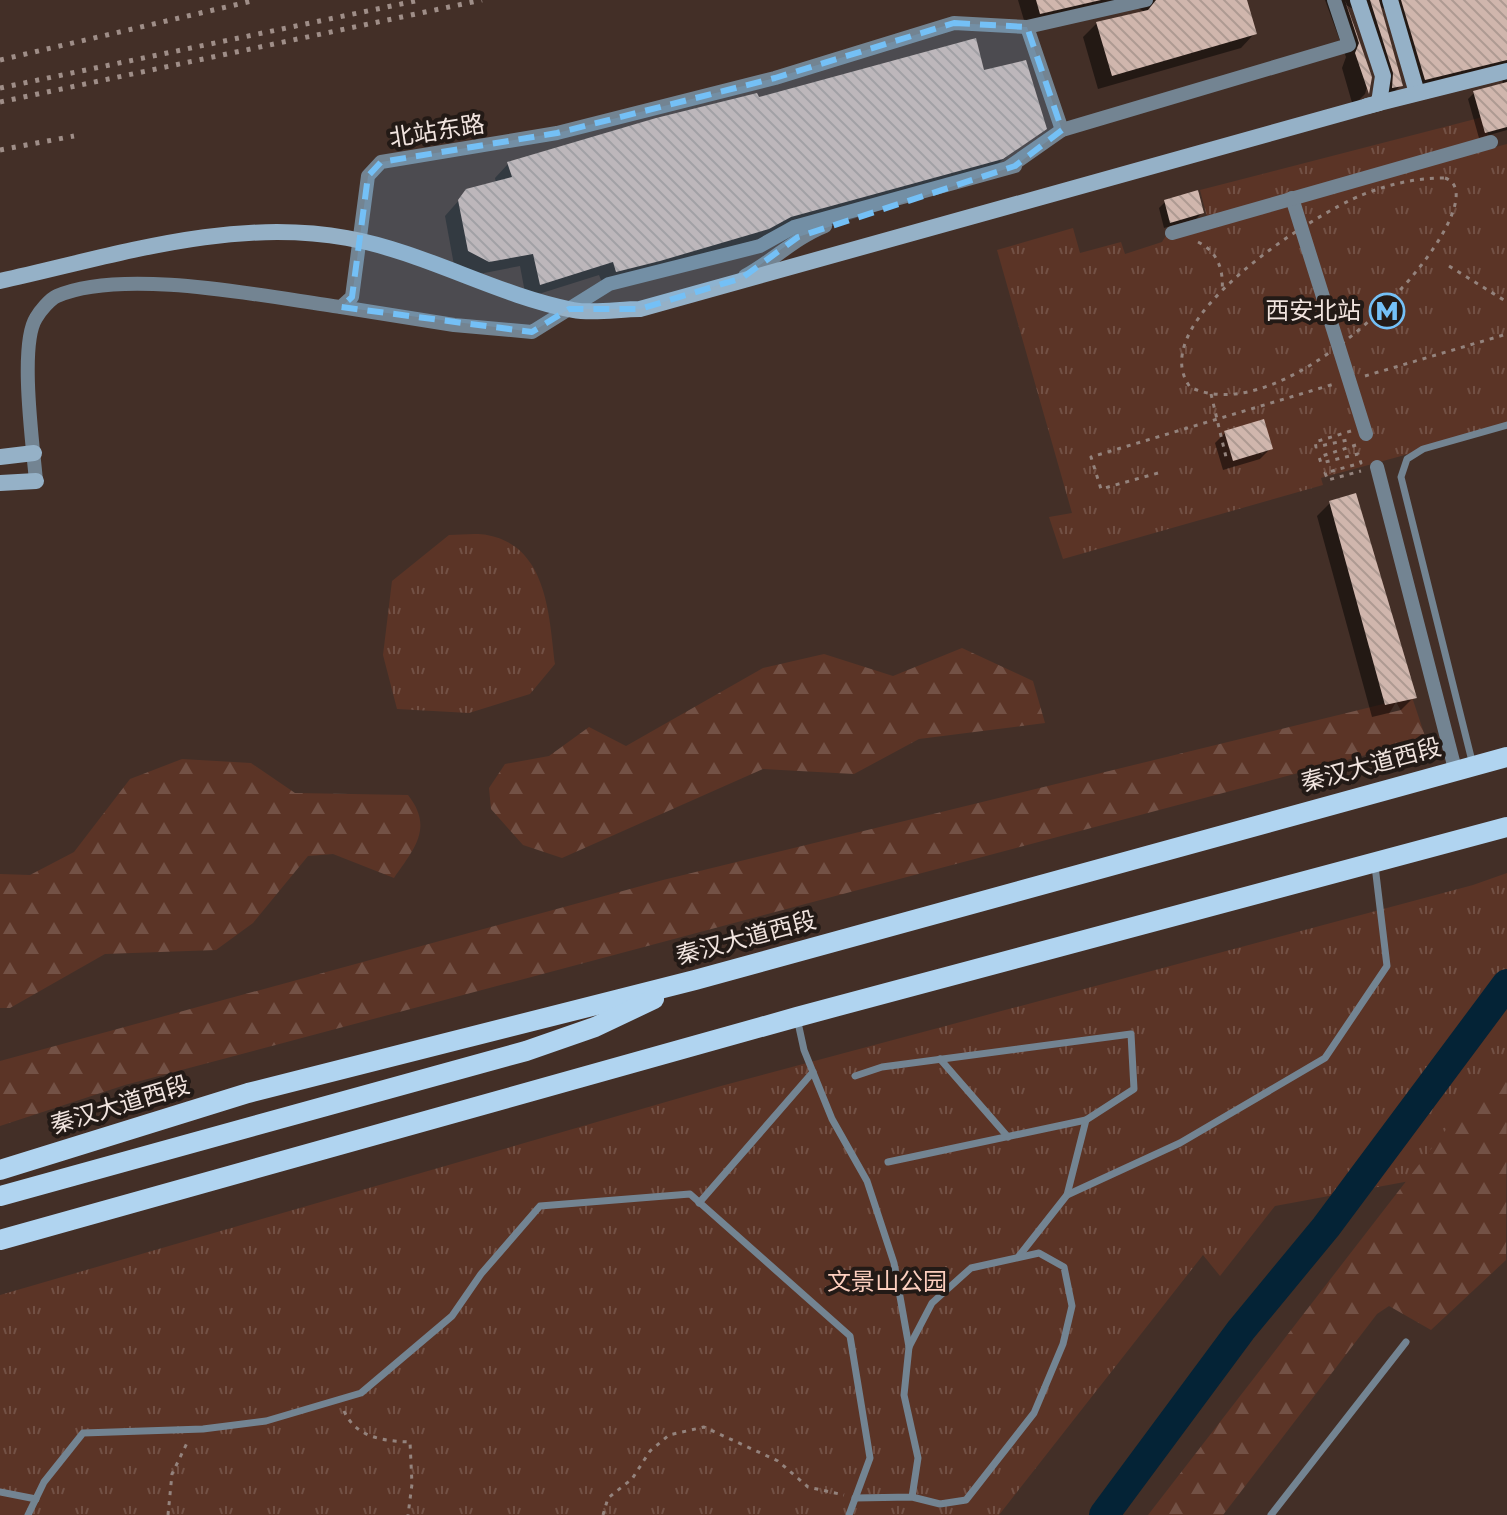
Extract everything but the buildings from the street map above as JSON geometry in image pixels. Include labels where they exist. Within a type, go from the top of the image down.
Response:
[{"type":"main road","points":[[0,281],[206,236],[258,231],[310,232],[352,239],[576,311],[640,309],[742,278],[1379,103],[1383,76],[1358,0]]},
{"type":"main road","points":[[1390,0],[1417,93]]},
{"type":"main road","points":[[1331,116],[1507,71]]},
{"type":"main road","points":[[0,457],[34,453]]},
{"type":"main road","points":[[0,483],[36,481]]},
{"type":"main road","name":"秦汉大道西段","points":[[0,1170],[248,1093],[695,980],[1507,757]]},
{"type":"main road","points":[[0,1240],[797,1017],[1507,827]]},
{"type":"main road","points":[[0,1196],[526,1051],[595,1027],[695,980]]},
{"type":"street","name":"北站东路","points":[[341,307],[352,297],[368,176],[381,162],[557,133],[775,78],[954,23],[1027,27],[1146,0]]},
{"type":"street","points":[[742,278],[777,258],[798,237],[1015,166],[1062,130],[1349,45],[1334,0]]},
{"type":"street","points":[[1027,27],[1062,130]]},
{"type":"street","points":[[1172,233],[1491,142]]},
{"type":"street","points":[[36,481],[27,359],[34,320],[54,296],[105,285],[188,285],[454,325],[532,332],[609,284],[760,246],[794,227],[1015,166]]},
{"type":"street","points":[[1292,198],[1364,431]]},
{"type":"street","points":[[1377,467],[1464,767]]},
{"type":"lane","points":[[1464,767],[1401,477],[1407,459],[1423,449],[1507,425]]},
{"type":"lane","points":[[1067,1195],[1180,1143],[1325,1058],[1387,966],[1374,862]]},
{"type":"lane","points":[[797,1017],[813,1072],[832,1119],[867,1181],[894,1263],[909,1347],[904,1395],[918,1458],[912,1497]]},
{"type":"lane","points":[[855,1076],[882,1067],[1131,1034],[1134,1089],[1086,1120],[888,1162]]},
{"type":"lane","points":[[940,1059],[1008,1137]]},
{"type":"lane","points":[[699,1203],[813,1072]]},
{"type":"lane","points":[[1019,1256],[1067,1195],[1086,1120]]},
{"type":"lane","points":[[28,1515],[44,1482],[83,1433],[203,1429],[266,1421],[361,1393],[452,1316],[481,1274],[540,1206],[690,1194],[850,1336],[870,1458],[849,1515]]},
{"type":"lane","points":[[855,1498],[912,1497],[940,1504],[966,1500],[1034,1413],[1063,1344],[1072,1306],[1064,1267],[1039,1253],[971,1268],[932,1303],[909,1347]]},
{"type":"lane","points":[[1271,1515],[1406,1342]]},
{"type":"lane","points":[[0,1492],[36,1499]]},
{"type":"path","points":[[1188,240],[1208,247],[1215,255],[1222,275],[1222,292]]},
{"type":"path","points":[[1449,266],[1507,302]]},
{"type":"path","points":[[1158,473],[1101,489],[1091,457],[1507,334]]},
{"type":"path","points":[[1211,394],[1226,457]]},
{"type":"path","points":[[1364,431],[1315,442],[1316,447],[1354,439],[1356,445],[1319,457],[1321,463],[1358,454],[1361,463],[1325,473],[1328,480],[1377,467]]},
{"type":"path","points":[[339,1400],[347,1419],[377,1441],[410,1442],[412,1484],[408,1515]]},
{"type":"path","points":[[603,1515],[608,1498],[632,1479],[650,1451],[669,1435],[704,1427],[778,1461],[808,1487],[855,1498]]},
{"type":"path","points":[[168,1515],[172,1474],[189,1439]]},
{"type":"highlighted area","points":[[954,23],[1027,27],[1062,130],[1015,166],[798,237],[742,278],[640,309],[569,309],[532,332],[341,307],[352,297],[368,176],[381,162],[557,133],[775,78]]},
{"type":"green space","points":[[1483,117],[1492,148],[1507,144],[1507,427],[1321,478],[1323,485],[1063,559],[1049,517],[1072,513],[997,250],[1073,228],[1080,253],[1121,242],[1125,254],[1162,242],[1172,226],[1207,217],[1200,190]]},
{"type":"green space","points":[[449,535],[487,535],[507,542],[523,553],[542,586],[555,664],[530,694],[469,713],[397,709],[383,655],[392,581]]},
{"type":"green space","points":[[962,648],[1033,681],[1045,723],[919,739],[854,774],[763,769],[562,858],[523,845],[491,809],[489,788],[505,764],[549,756],[589,727],[626,746],[763,668],[824,654],[893,676]]},
{"type":"green space","points":[[1412,697],[1426,739],[125,1085],[0,1126],[0,1061],[663,880]]},
{"type":"green space","points":[[182,759],[251,763],[295,793],[408,795],[420,818],[418,838],[394,878],[333,854],[308,856],[253,923],[216,950],[105,954],[10,1008],[0,1008],[0,874],[30,875],[74,852],[130,779]]},
{"type":"green space","name":"文景山公园","points":[[1507,873],[1507,1163],[1275,1206],[1220,1276],[1203,1255],[999,1515],[0,1515],[0,1295],[721,1086],[1473,885]]},
{"type":"green space","points":[[1507,1057],[1506,1260],[1431,1330],[1389,1306],[1377,1314],[1223,1515],[1148,1515],[1472,1096]]},
{"type":"waterway","points":[[1104,1515],[1241,1330],[1326,1227],[1507,984]]},
{"type":"railway","points":[[0,60],[256,0]]},
{"type":"railway","points":[[0,88],[420,0]]},
{"type":"railway","points":[[0,102],[482,0]]},
{"type":"railway","points":[[0,150],[74,136]]},
{"type":"place","name":"西安北站","points":[[1387,311]]}]
